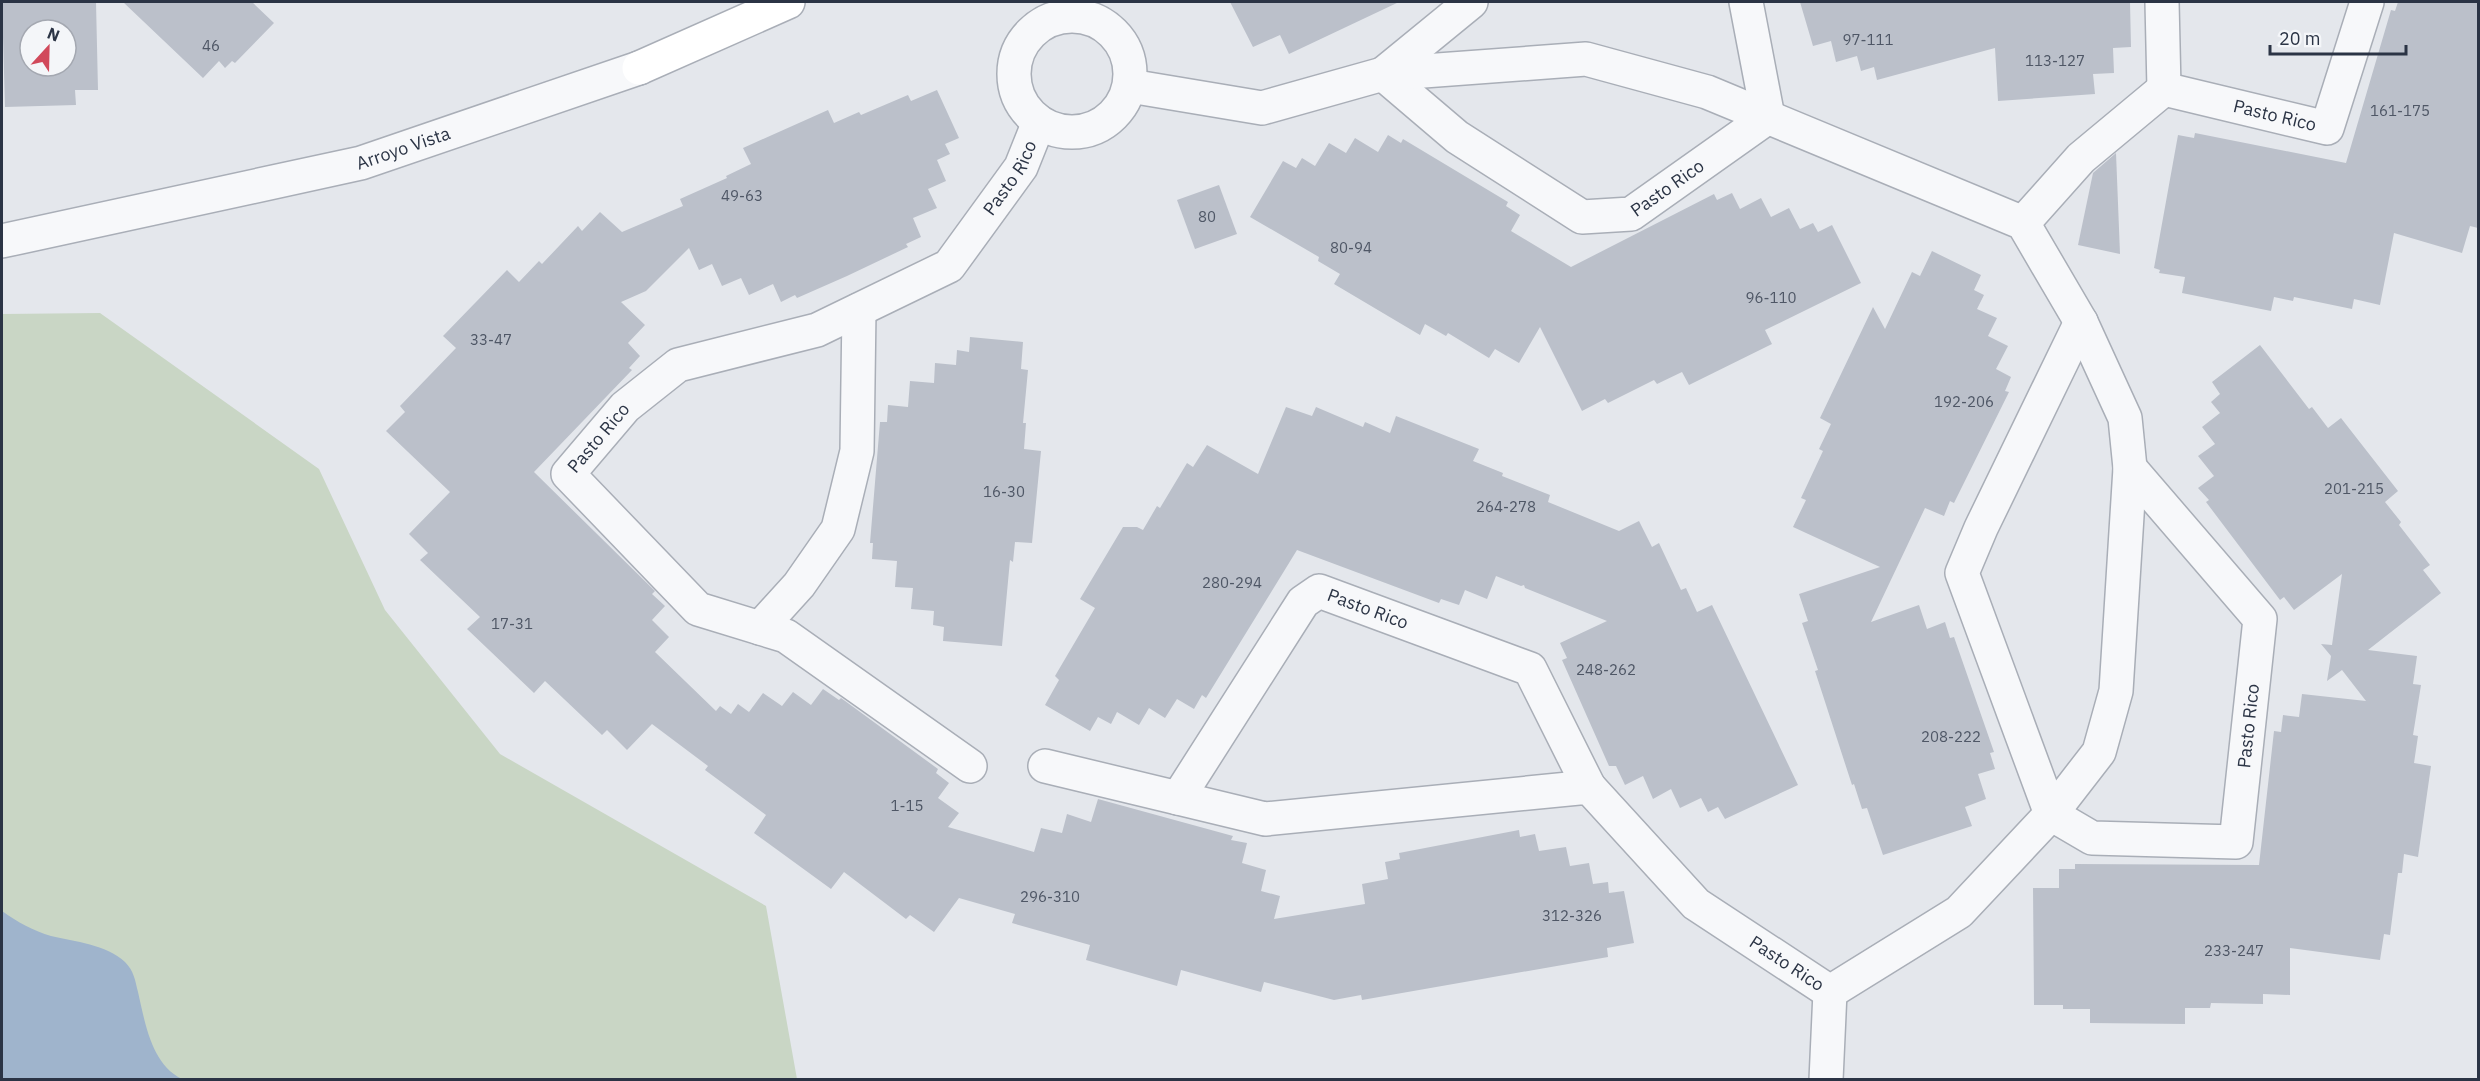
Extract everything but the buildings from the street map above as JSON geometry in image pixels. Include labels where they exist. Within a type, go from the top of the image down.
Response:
[{"type":"main road","name":"Arroyo Vista","points":[[639,68],[788,2]]},
{"type":"street","points":[[1383,74],[1472,2]]},
{"type":"street","points":[[1746,2],[1768,117]]},
{"type":"street","points":[[1130,86],[1262,108],[1383,74],[1586,59],[1707,92],[2023,223],[2081,158],[2164,89],[2162,2]]},
{"type":"street","name":"Pasto Rico","points":[[2164,89],[2327,128],[2367,2]]},
{"type":"street","points":[[1035,13],[1085,16],[1106,25],[1122,42],[1130,63],[1130,86],[1121,107],[1104,124],[1083,131],[1060,131],[1039,122],[1023,105],[1014,84],[1014,61],[1035,13]]},
{"type":"street","name":"Arroyo Vista","points":[[2,241],[361,163],[639,68]]},
{"type":"street","name":"Pasto Rico","points":[[1383,74],[1457,137],[1582,218],[1631,214],[1768,117]]},
{"type":"street","name":"Pasto Rico","points":[[970,766],[786,636],[698,609],[568,474],[625,407],[678,365],[817,330],[949,266],[1021,167],[1039,122]]},
{"type":"street","name":"Pasto Rico","points":[[1178,798],[1303,602],[1319,591],[1530,669],[1589,788],[1696,903],[1830,992],[1959,912],[2051,814],[2099,752],[2116,691],[2130,468],[2125,418],[2081,322],[2023,223]]},
{"type":"street","points":[[760,628],[800,585],[838,529],[857,451],[859,310]]},
{"type":"street","points":[[2051,814],[1962,573],[1981,528],[2081,322]]},
{"type":"street","name":"Pasto Rico","points":[[2051,814],[2092,838],[2236,842],[2260,619],[2130,468]]},
{"type":"street","points":[[1045,766],[1265,819],[1589,788]]},
{"type":"street","points":[[1826,1080],[1830,992]]},
{"type":"green space","points":[[100,313],[319,469],[385,610],[500,754],[766,906],[797,1079],[2,1079],[2,314]]},
{"type":"water","points":[[2,911],[38,932],[100,947],[125,962],[134,976],[147,1029],[156,1053],[171,1072],[182,1079],[2,1079]]}]
